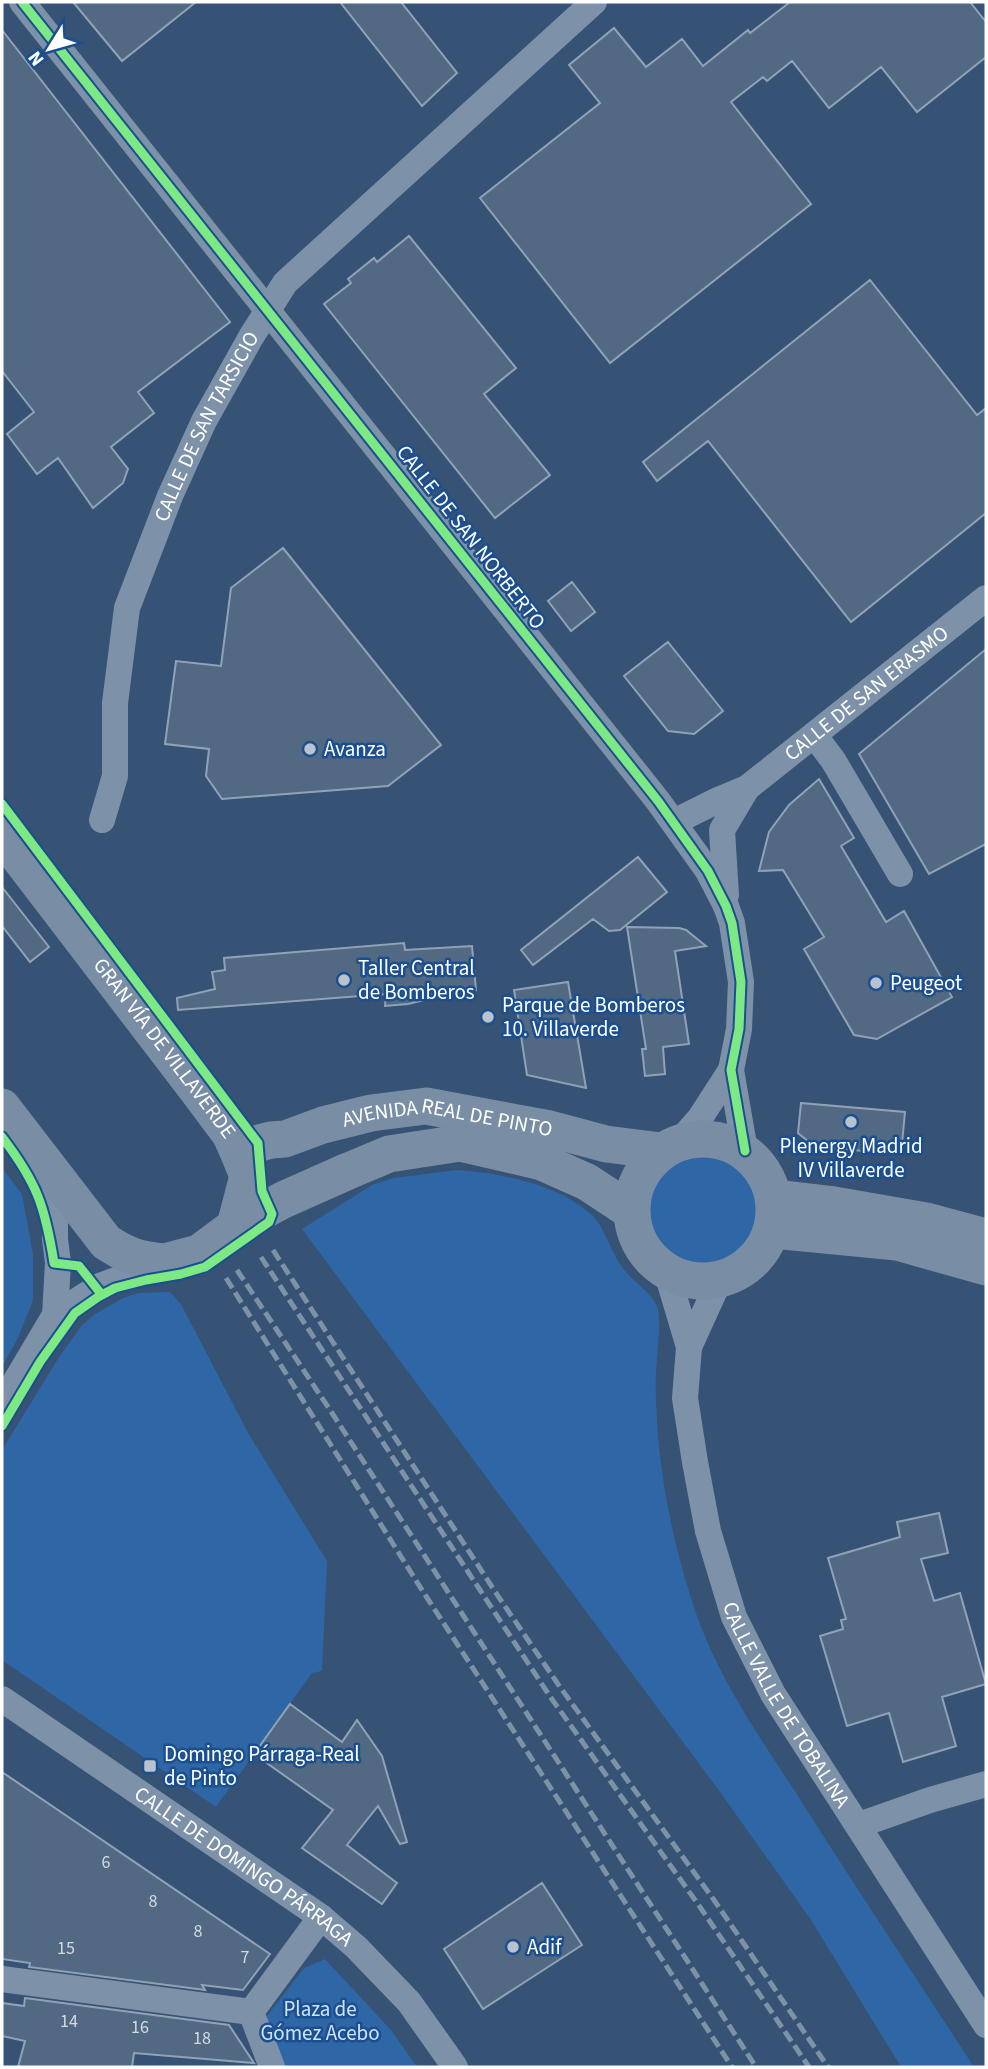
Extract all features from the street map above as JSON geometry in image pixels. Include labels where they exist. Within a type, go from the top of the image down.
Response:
[{"type":"main road","name":"GRAN VÍA DE VILLAVERDE","points":[[2,835],[230,1134],[248,1176],[235,1226]]},
{"type":"main road","name":"AVENIDA REAL DE PINTO","points":[[237,1149],[285,1139],[371,1113],[426,1106],[550,1129],[606,1144],[669,1147]]},
{"type":"main road","points":[[2,1107],[106,1242],[123,1253],[141,1260],[165,1262],[198,1254],[235,1226]]},
{"type":"main road","points":[[712,1139],[745,1151],[762,1169],[773,1214],[764,1249],[744,1270],[719,1281],[692,1282],[667,1273],[648,1257],[635,1236],[631,1211],[639,1178],[669,1147],[712,1139]]},
{"type":"main road","name":"AVENIDA REAL DE PINTO","points":[[235,1226],[283,1200],[389,1154],[460,1143],[542,1162],[587,1182],[631,1211]]},
{"type":"main road","points":[[773,1214],[834,1205],[913,1219],[986,1237]]},
{"type":"main road","points":[[773,1214],[897,1242],[986,1268]]},
{"type":"street","name":"CALLE DE SAN NORBERTO","points":[[22,2],[674,821],[708,871],[726,906],[734,933],[741,982],[739,1029],[731,1070],[745,1151]]},
{"type":"street","name":"CALLE DE SAN TARSICIO","points":[[102,820],[115,776],[115,703],[127,608],[170,496],[204,421],[251,337],[285,283],[594,2]]},
{"type":"street","name":"CALLE DE SAN ERASMO","points":[[674,821],[747,788],[986,598]]},
{"type":"street","points":[[814,735],[833,760],[900,874]]},
{"type":"street","name":"CALLE DE SAN ERASMO","points":[[726,906],[722,830],[747,788]]},
{"type":"street","name":"CALLE DE SAN NORBERTO","points":[[669,1147],[700,1118],[731,1070]]},
{"type":"street","points":[[55,1179],[55,1239],[58,1263],[55,1315]]},
{"type":"street","points":[[2,1404],[55,1315],[100,1286],[165,1262]]},
{"type":"street","name":"CALLE VALLE DE TOBALINA","points":[[667,1273],[689,1347]]},
{"type":"street","name":"CALLE VALLE DE TOBALINA","points":[[719,1281],[689,1347],[685,1398],[708,1531],[734,1617],[773,1695],[986,2025]]},
{"type":"street","name":"CALLE DE DOMINGO PÁRRAGA","points":[[2,1699],[321,1917],[356,1947],[410,2002],[456,2067]]},
{"type":"street","points":[[859,1825],[986,1784]]},
{"type":"street","points":[[251,2012],[321,1917]]},
{"type":"street","points":[[2,1979],[251,2012]]},
{"type":"street","points":[[251,2012],[272,2067]]},
{"type":"green space","points":[[706,1151],[728,1155],[746,1168],[759,1186],[763,1208],[759,1230],[746,1248],[728,1261],[706,1265],[684,1261],[666,1248],[653,1230],[649,1208],[653,1186],[666,1168],[684,1155]]},
{"type":"green space","points":[[2,1168],[22,1194],[33,1254],[33,1300],[18,1338],[2,1367]]},
{"type":"green space","points":[[457,1170],[528,1182],[563,1195],[578,1204],[597,1221],[622,1267],[656,1304],[659,1328],[656,1398],[663,1479],[681,1563],[702,1629],[725,1678],[752,1725],[974,2067],[901,2067],[811,1920],[720,1792],[302,1229],[372,1185],[393,1178]]},
{"type":"green space","points":[[170,1292],[181,1304],[247,1431],[327,1561],[322,1671],[312,1673],[216,1807],[2,1660],[2,1450],[59,1357],[82,1325],[123,1298],[138,1293]]},
{"type":"green space","name":"Plaza de Gómez Acebo","points":[[325,1959],[391,2030],[417,2067],[285,2067],[264,2020],[304,1968]]},
{"type":"building","points":[[73,2],[196,2],[122,61]]},
{"type":"building","points":[[340,2],[401,2],[457,73],[422,106]]},
{"type":"building","points":[[790,2],[970,2],[986,22],[986,57],[917,112],[881,67],[829,108],[792,61],[767,81],[763,77],[731,102],[811,204],[610,363],[480,198],[600,103],[569,65],[614,28],[646,67],[682,39],[703,66],[748,30],[750,33]]},
{"type":"building","points":[[2,30],[230,322],[138,392],[154,413],[111,447],[128,469],[123,483],[93,508],[58,458],[37,474],[7,434],[34,412],[2,371]]},
{"type":"building","points":[[409,236],[516,368],[484,394],[550,475],[495,518],[324,304],[351,283],[348,279],[374,258],[377,262]]},
{"type":"building","points":[[870,280],[977,415],[986,408],[986,513],[851,622],[708,441],[657,481],[643,462]]},
{"type":"building","points":[[283,548],[441,745],[388,786],[222,799],[206,776],[209,749],[165,744],[176,661],[221,666],[231,588]]},
{"type":"building","points":[[572,582],[595,612],[571,631],[548,601]]},
{"type":"building","points":[[668,642],[723,711],[694,734],[668,731],[624,676]]},
{"type":"building","points":[[986,649],[986,844],[929,874],[859,754]]},
{"type":"building","points":[[819,779],[854,838],[841,846],[886,922],[904,911],[952,997],[877,1039],[854,1035],[804,949],[824,937],[783,870],[759,871],[769,832],[789,805]]},
{"type":"building","points":[[638,857],[667,892],[620,930],[609,931],[593,919],[533,965],[521,950]]},
{"type":"building","points":[[2,887],[49,947],[30,962],[2,926]]},
{"type":"building","points":[[627,927],[679,928],[686,930],[706,946],[675,951],[689,1044],[663,1047],[665,1074],[645,1076],[642,1049],[646,1049]]},
{"type":"building","name":"Taller Central de Bomberos","points":[[404,943],[405,950],[472,946],[476,990],[432,994],[428,999],[385,1006],[386,994],[178,1010],[177,998],[215,989],[212,972],[225,970],[224,958]]},
{"type":"building","points":[[568,982],[586,1088],[527,1075],[514,990]]},
{"type":"building","name":"Plenergy Madrid IV Villaverde","points":[[801,1103],[905,1112],[901,1154],[815,1147],[798,1133]]},
{"type":"building","points":[[939,1513],[948,1553],[921,1559],[934,1601],[960,1593],[986,1684],[942,1697],[956,1746],[903,1762],[889,1713],[847,1726],[820,1636],[843,1629],[841,1620],[846,1619],[828,1558],[900,1537],[897,1522]]},
{"type":"building","points":[[290,1704],[342,1742],[357,1720],[382,1756],[407,1842],[400,1844],[378,1806],[347,1845],[397,1883],[382,1904],[302,1848],[333,1810],[254,1754]]},
{"type":"building","points":[[2,1772],[270,1954],[243,1990],[202,1985],[205,1990],[29,1967],[30,1963],[2,1959]]},
{"type":"building","name":"Adif","points":[[542,1883],[582,1945],[483,2009],[444,1949]]},
{"type":"building","points":[[25,1998],[229,2025],[254,2063],[134,2053],[132,2067],[18,2067],[25,2041],[2,2036],[2,2003],[24,2006]]},
{"type":"railway","points":[[273,1250],[498,1596],[560,1687],[714,1900],[828,2067]]},
{"type":"railway","points":[[261,1257],[549,1695],[700,1907],[809,2067]]},
{"type":"railway","points":[[237,1270],[756,2067]]},
{"type":"railway","points":[[226,1278],[422,1590],[732,2067]]},
{"type":"cycle path","points":[[22,2],[658,801],[708,871],[732,923],[741,982],[739,1029],[731,1070],[745,1151]]},
{"type":"cycle path","points":[[2,804],[258,1143],[262,1191],[272,1214],[269,1222],[205,1267],[115,1288],[75,1313],[40,1362],[2,1426]]},
{"type":"cycle path","points":[[2,1137],[24,1168],[38,1196],[54,1263],[79,1266],[102,1295]]},
{"type":"place","name":"Avanza","points":[[310,749]]},
{"type":"place","name":"Taller Central de Bomberos","points":[[344,980]]},
{"type":"place","name":"Peugeot","points":[[876,983]]},
{"type":"place","name":"Parque de Bomberos 10. Villaverde","points":[[488,1017]]},
{"type":"place","name":"Plenergy Madrid IV Villaverde","points":[[851,1122]]},
{"type":"place","name":"Domingo Párraga-Real de Pinto","points":[[150,1766]]},
{"type":"place","name":"Adif","points":[[513,1947]]}]
